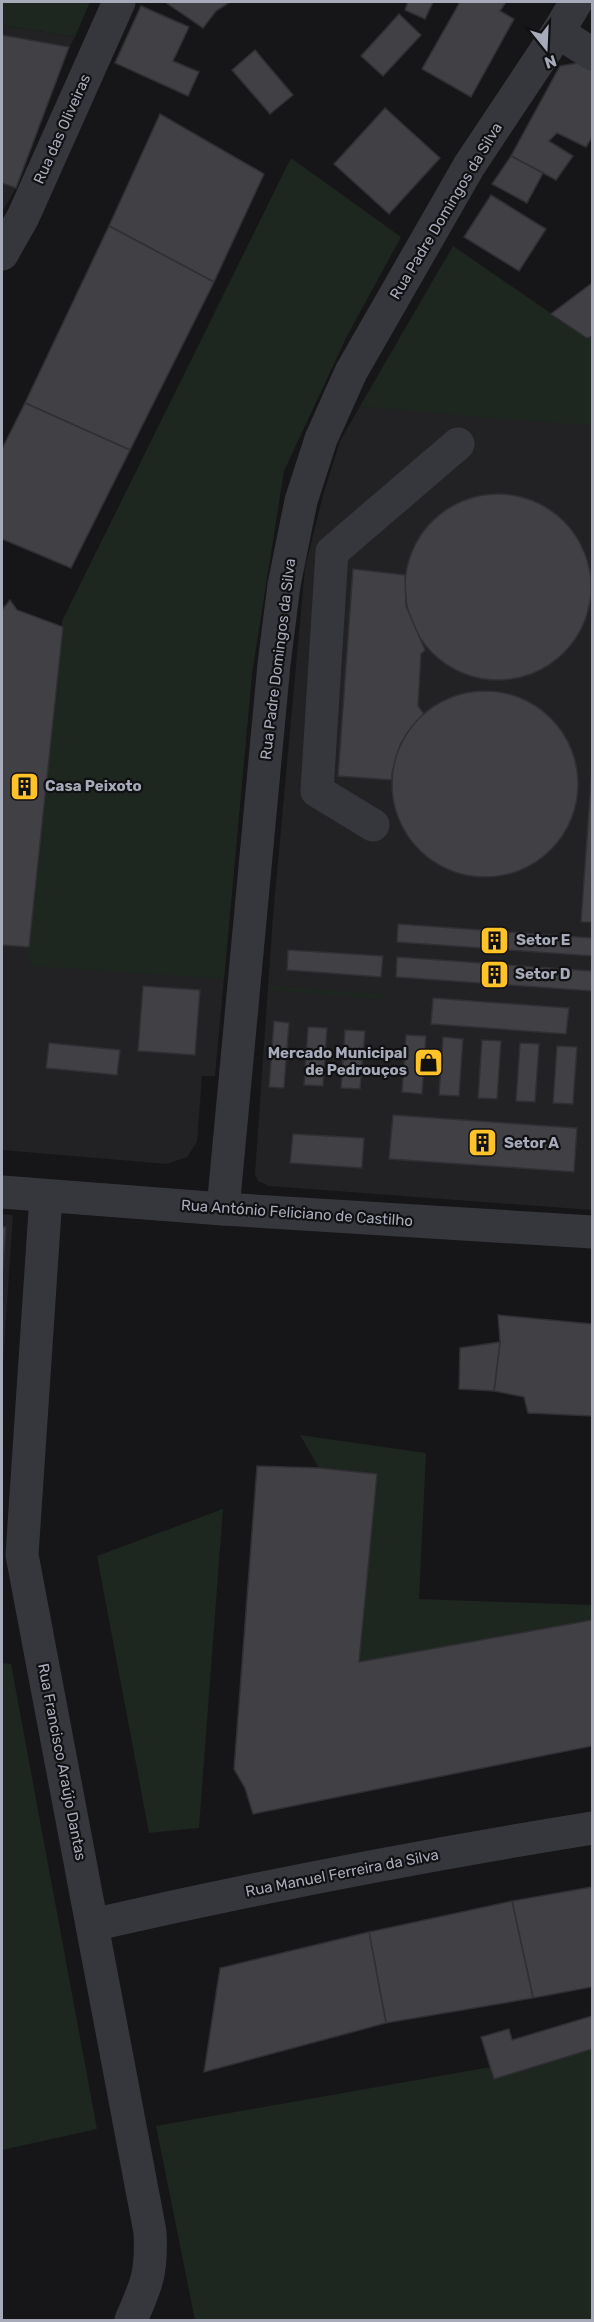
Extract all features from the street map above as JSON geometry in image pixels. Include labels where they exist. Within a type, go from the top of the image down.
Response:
[{"type":"street","name":"Rua das Oliveiras","points":[[2,254],[23,217],[119,2]]},
{"type":"street","name":"Rua Padre Domingos da Silva","points":[[222,1209],[274,664],[284,585],[301,501],[321,439],[351,372],[469,166],[558,33],[576,2]]},
{"type":"street","points":[[558,33],[592,54]]},
{"type":"street","points":[[373,825],[316,791],[332,552],[458,444]]},
{"type":"street","points":[[274,664],[323,668]]},
{"type":"street","name":"Rua António Feliciano de Castilho","points":[[2,1192],[222,1209],[592,1232]]},
{"type":"street","name":"Rua Francisco Araújo Dantas","points":[[46,1197],[22,1555],[150,2232],[152,2259],[148,2281],[131,2320]]},
{"type":"street","name":"Rua Manuel Ferreira da Silva","points":[[92,1925],[218,1896],[477,1847],[592,1828]]},
{"type":"shaded area","points":[[2,2],[90,2],[75,37],[2,25]]},
{"type":"shaded area","points":[[2,25],[75,37],[69,47],[16,188],[2,212]]},
{"type":"shaded area","points":[[291,158],[401,237],[347,336],[284,471],[252,674],[224,979],[30,966],[29,947],[62,621]]},
{"type":"shaded area","points":[[453,246],[587,338],[592,336],[592,425],[360,406]]},
{"type":"shaded area","points":[[360,406],[592,423],[592,1210],[269,1186],[258,1181],[255,1174],[273,916],[305,568],[323,495],[340,441]]},
{"type":"shaded area","points":[[10,600],[17,610],[62,626],[62,621],[252,674],[215,1076],[202,1076],[197,1142],[187,1157],[167,1164],[2,1150],[2,604],[4,606]]},
{"type":"shaded area","points":[[269,986],[381,994],[381,999],[269,990]]},
{"type":"shaded area","points":[[2,1214],[13,1215],[2,1377]]},
{"type":"shaded area","points":[[300,1435],[426,1453],[419,1599],[592,1605],[592,1620],[359,1662],[377,1474],[319,1468]]},
{"type":"shaded area","points":[[223,1509],[199,1828],[149,1833],[97,1556]]},
{"type":"shaded area","points":[[2,1663],[11,1664],[97,2129],[2,2150]]},
{"type":"shaded area","points":[[592,2049],[592,2320],[195,2320],[156,2126]]},
{"type":"building","points":[[165,2],[230,2],[216,11],[203,28]]},
{"type":"building","points":[[408,2],[433,2],[425,19],[405,10]]},
{"type":"building","points":[[460,2],[506,2],[500,11],[514,19],[471,97],[422,69]]},
{"type":"building","points":[[141,6],[189,27],[173,61],[199,72],[188,96],[115,63]]},
{"type":"building","points":[[399,14],[421,35],[383,76],[361,56]]},
{"type":"building","points":[[2,35],[69,47],[16,188],[2,183]]},
{"type":"building","points":[[255,50],[293,95],[270,114],[232,70]]},
{"type":"building","points":[[584,62],[592,68],[592,137],[586,147],[557,133],[549,141],[573,156],[556,180],[511,156],[560,66]]},
{"type":"building","points":[[385,108],[440,158],[389,214],[334,164]]},
{"type":"building","points":[[160,114],[264,174],[214,282],[109,226]]},
{"type":"building","points":[[511,156],[543,173],[527,203],[492,184]]},
{"type":"building","points":[[491,195],[546,229],[519,271],[464,237]]},
{"type":"building","points":[[109,226],[214,282],[130,450],[25,403]]},
{"type":"building","points":[[592,283],[592,336],[587,338],[551,314]]},
{"type":"building","points":[[25,403],[130,450],[71,568],[2,539],[2,449]]},
{"type":"building","points":[[498,494],[534,501],[564,521],[584,551],[591,587],[584,623],[564,653],[534,673],[498,680],[462,673],[432,653],[412,623],[405,587],[412,551],[432,521],[462,501]]},
{"type":"building","points":[[353,569],[405,575],[406,606],[425,650],[421,654],[418,706],[424,714],[401,743],[392,780],[338,776]]},
{"type":"building","name":"Casa Peixoto","points":[[10,600],[17,610],[63,627],[29,947],[2,945],[2,610]]},
{"type":"building","points":[[485,691],[521,698],[551,718],[571,748],[578,784],[571,820],[551,850],[521,870],[485,877],[449,870],[419,850],[399,820],[392,784],[399,748],[419,718],[449,698]]},
{"type":"building","points":[[592,768],[592,922],[581,922]]},
{"type":"building","name":"Setor E","points":[[398,924],[592,938],[592,956],[397,942]]},
{"type":"building","points":[[288,950],[383,956],[381,977],[287,970]]},
{"type":"building","name":"Setor D","points":[[397,957],[592,971],[592,991],[396,977]]},
{"type":"building","points":[[143,986],[200,990],[195,1055],[138,1051]]},
{"type":"building","points":[[433,998],[569,1008],[566,1034],[431,1024]]},
{"type":"building","points":[[274,1021],[289,1023],[284,1088],[269,1087]]},
{"type":"building","points":[[308,1027],[327,1028],[323,1086],[304,1085]]},
{"type":"building","points":[[345,1030],[365,1031],[360,1089],[341,1088]]},
{"type":"building","points":[[406,1035],[426,1036],[422,1094],[402,1092]]},
{"type":"building","points":[[443,1037],[463,1039],[459,1096],[439,1095]]},
{"type":"building","points":[[482,1040],[501,1041],[497,1099],[478,1098]]},
{"type":"building","points":[[49,1043],[120,1050],[117,1075],[46,1068]]},
{"type":"building","points":[[520,1043],[539,1044],[535,1102],[516,1101]]},
{"type":"building","points":[[557,1046],[577,1047],[573,1104],[553,1103]]},
{"type":"building","name":"Setor A","points":[[393,1115],[577,1128],[574,1172],[389,1159]]},
{"type":"building","points":[[293,1134],[364,1138],[362,1168],[290,1163]]},
{"type":"building","points":[[2,1227],[6,1227],[2,1280]]},
{"type":"building","points":[[498,1315],[592,1324],[592,1416],[528,1413],[524,1397],[494,1391],[500,1342]]},
{"type":"building","points":[[500,1342],[494,1391],[459,1389],[460,1348]]},
{"type":"building","points":[[257,1466],[319,1468],[377,1474],[359,1662],[592,1620],[592,1746],[253,1814],[245,1788],[234,1769]]},
{"type":"building","points":[[592,1887],[592,1987],[533,1998],[512,1901]]},
{"type":"building","points":[[512,1901],[533,1998],[386,2023],[369,1932]]},
{"type":"building","points":[[369,1932],[386,2023],[204,2072],[220,1968]]},
{"type":"building","points":[[592,2016],[592,2049],[494,2079],[481,2037],[509,2029],[512,2040]]},
{"type":"place","name":"Casa Peixoto","points":[[24,786]]},
{"type":"place","name":"Setor E","points":[[495,940]]},
{"type":"place","name":"Setor D","points":[[494,974]]},
{"type":"place","name":"Mercado Municipal de Pedrouços","points":[[428,1062]]},
{"type":"place","name":"Setor A","points":[[483,1143]]}]
